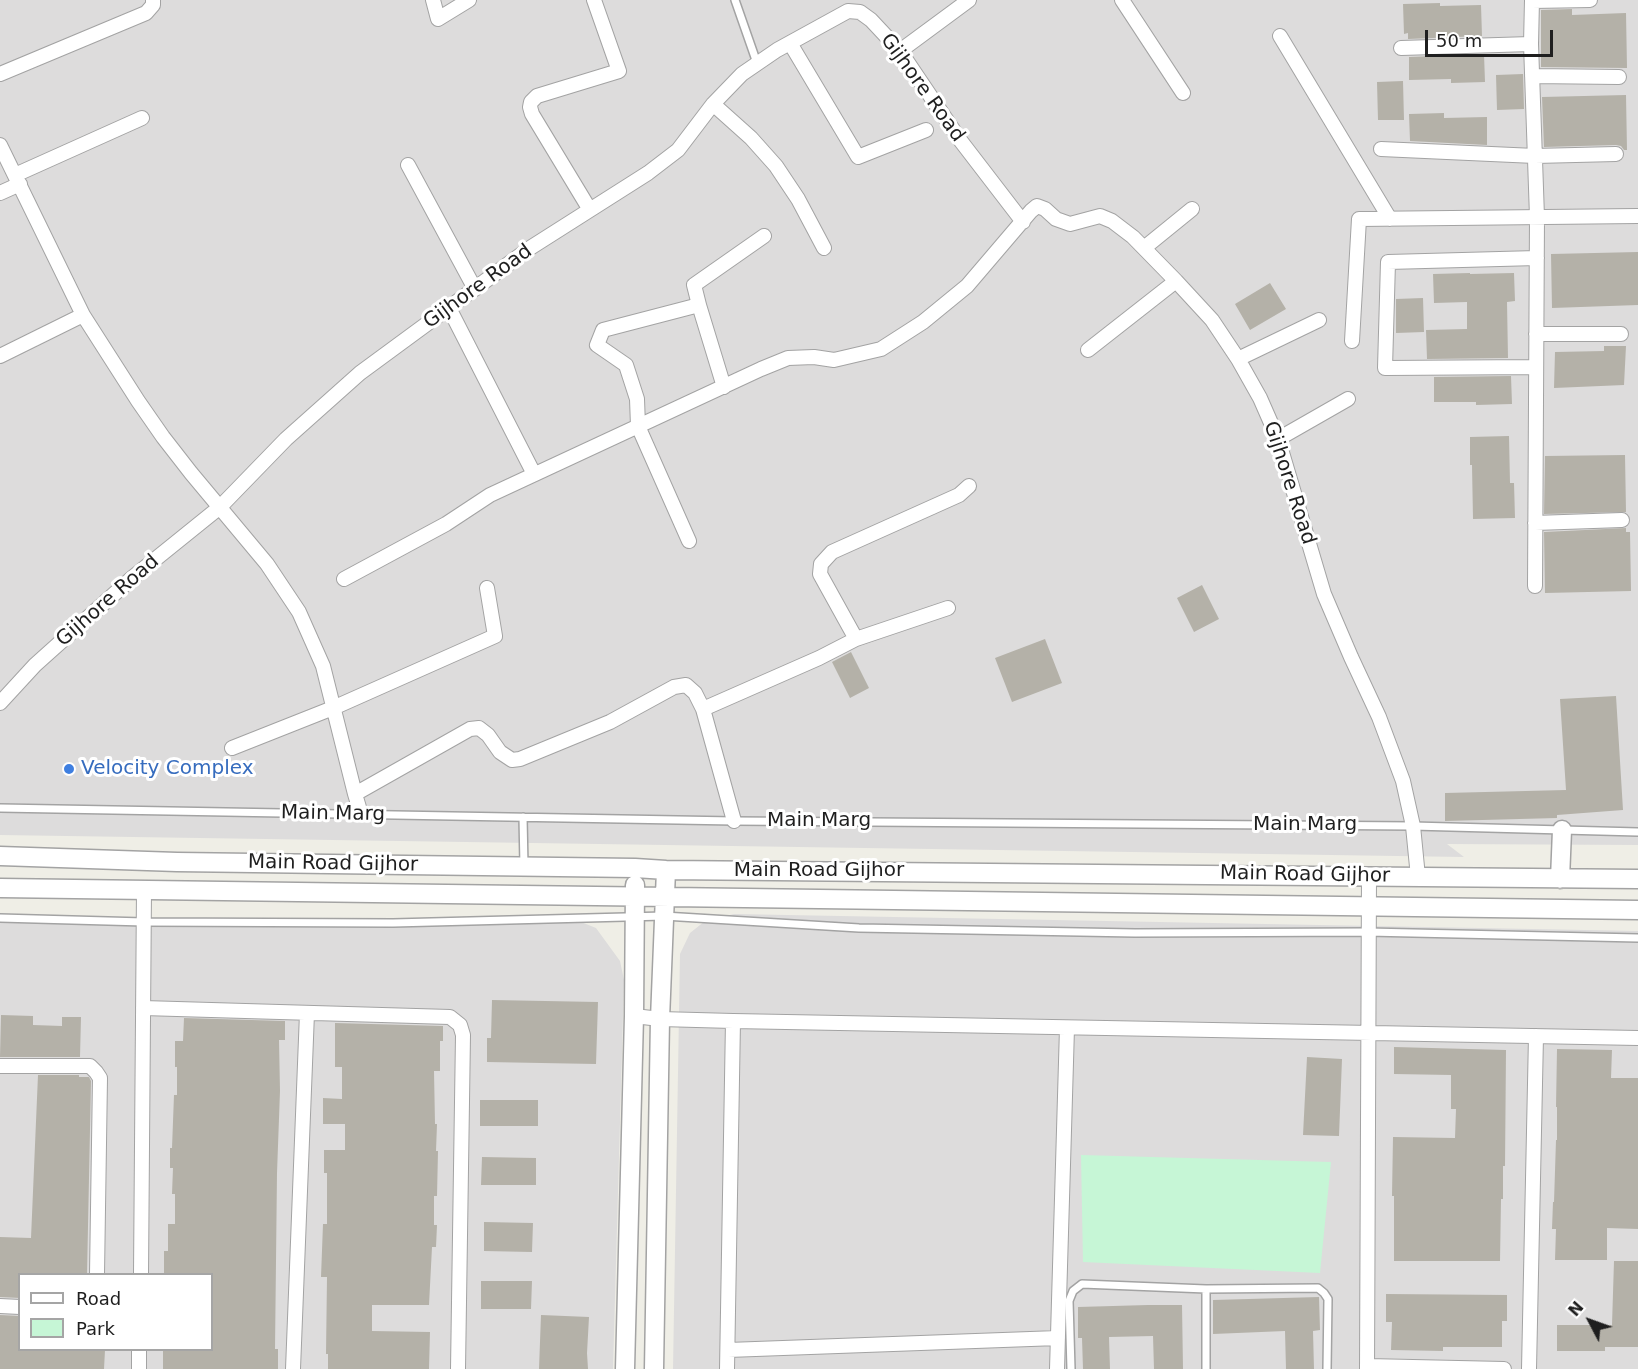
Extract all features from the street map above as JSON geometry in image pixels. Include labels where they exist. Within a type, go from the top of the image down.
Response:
[{"type":"street","points":[[0,74],[146,13],[153,5],[153,0]]},
{"type":"street","points":[[433,0],[438,19],[469,0]]},
{"type":"street","points":[[590,210],[530,107],[531,102],[537,96],[618,71],[594,0]]},
{"type":"street","points":[[900,51],[969,0]]},
{"type":"street","points":[[1122,0],[1183,93]]},
{"type":"street","points":[[1535,586],[1537,217],[1531,44],[1532,1],[1590,0]]},
{"type":"street","name":"Gijhore Road","points":[[0,703],[35,664],[132,578],[220,507],[286,439],[360,373],[530,248],[648,173],[678,150],[713,104],[742,74],[757,63],[848,11],[860,12],[872,20],[900,51],[960,140],[1023,222],[1037,206],[1045,209],[1056,219],[1070,224],[1100,216],[1112,221],[1133,237],[1176,280],[1212,320],[1238,359],[1260,398],[1278,439],[1324,594],[1379,717],[1403,781],[1413,826],[1418,877]]},
{"type":"street","points":[[1280,36],[1390,219]]},
{"type":"street","points":[[790,43],[858,157],[926,130]]},
{"type":"street","points":[[1401,48],[1531,44]]},
{"type":"street","points":[[1533,76],[1619,77]]},
{"type":"street","points":[[713,104],[751,138],[776,166],[798,199],[824,248]]},
{"type":"street","points":[[0,193],[17,179],[142,118]]},
{"type":"street","points":[[0,145],[83,315],[138,401],[191,473],[267,564],[299,612],[322,666],[361,814]]},
{"type":"street","points":[[1381,149],[1535,156],[1616,154]]},
{"type":"street","points":[[408,165],[475,289]]},
{"type":"street","points":[[1144,248],[1192,209]]},
{"type":"street","points":[[1352,340],[1359,219],[1638,216]]},
{"type":"street","points":[[344,579],[446,524],[490,495],[788,358],[814,357],[834,360],[881,349],[923,322],[967,286],[1023,222]]},
{"type":"street","points":[[724,387],[694,285],[764,236]]},
{"type":"street","points":[[1536,368],[1385,368],[1389,262],[1537,258]]},
{"type":"street","points":[[1088,350],[1176,280]]},
{"type":"street","points":[[690,541],[639,426],[637,399],[626,365],[597,345],[603,330],[699,305]]},
{"type":"street","points":[[449,308],[534,474]]},
{"type":"street","points":[[0,356],[83,315]]},
{"type":"street","points":[[1238,359],[1319,320]]},
{"type":"street","points":[[1536,334],[1622,334]]},
{"type":"street","points":[[1278,439],[1348,399]]},
{"type":"street","points":[[856,639],[820,574],[821,564],[832,552],[959,495],[969,486]]},
{"type":"street","points":[[1535,524],[1622,520]]},
{"type":"street","points":[[232,748],[333,708],[495,636],[487,588]]},
{"type":"street","points":[[702,709],[819,658],[856,639],[948,608]]},
{"type":"street","points":[[355,794],[470,729],[479,728],[488,735],[500,753],[512,760],[520,759],[610,722],[674,687],[686,685],[695,693],[702,709],[734,821]]},
{"type":"street","points":[[1560,879],[1562,830]]},
{"type":"street","name":"Main Road Gijhor","points":[[0,855],[177,862],[635,867],[666,870],[1638,879]]},
{"type":"street","points":[[625,1369],[634,1016],[635,867]]},
{"type":"street","points":[[654,1369],[660,1019],[666,870]]},
{"type":"street","points":[[1369,876],[1367,1367],[1504,1369]]},
{"type":"street","name":"Main Road Gijhor","points":[[0,888],[1638,910]]},
{"type":"street","points":[[141,1273],[144,890]]},
{"type":"street","points":[[143,1008],[450,1017],[460,1025],[464,1035],[458,1369]]},
{"type":"street","points":[[293,1369],[307,1013]]},
{"type":"street","points":[[634,1016],[733,1021],[1638,1038]]},
{"type":"street","points":[[728,1369],[733,1021]]},
{"type":"street","points":[[1057,1369],[1067,1028]]},
{"type":"street","points":[[1529,1369],[1536,1036]]},
{"type":"street","points":[[0,1066],[90,1066],[100,1078],[97,1273]]},
{"type":"street","points":[[0,1306],[18,1307]]},
{"type":"street","points":[[728,1350],[1058,1338]]},
{"type":"street","points":[[139,1351],[139,1369]]},
{"type":"lane","points":[[735,0],[757,63]]},
{"type":"lane","name":"Main Marg","points":[[0,808],[734,821],[1413,826],[1638,832]]},
{"type":"lane","points":[[524,817],[524,866]]},
{"type":"lane","points":[[0,918],[144,922],[393,923],[663,916],[859,928],[1135,933],[1368,932],[1638,938]]},
{"type":"lane","points":[[1071,1369],[1069,1300],[1073,1291],[1082,1284],[1206,1289],[1318,1288],[1328,1299],[1327,1369]]},
{"type":"lane","points":[[1206,1289],[1206,1369]]},
{"type":"shaded area","points":[[0,0],[1638,0],[1638,845],[1447,844],[1464,857],[0,835]]},
{"type":"shaded area","points":[[734,914],[1638,931],[1638,1369],[673,1369],[680,954],[690,933],[705,921]]},
{"type":"shaded area","points":[[0,918],[571,918],[596,928],[620,961],[624,980],[613,1369],[0,1369]]},
{"type":"green space","points":[[1081,1155],[1331,1162],[1320,1273],[1083,1262]]},
{"type":"building","points":[[1440,3],[1440,6],[1481,5],[1482,36],[1408,39],[1408,33],[1404,34],[1403,4]]},
{"type":"building","points":[[1572,9],[1572,15],[1626,13],[1627,68],[1541,67],[1541,10]]},
{"type":"building","points":[[1484,54],[1485,82],[1451,83],[1451,79],[1409,80],[1409,57]]},
{"type":"building","points":[[1523,74],[1524,109],[1497,110],[1496,75]]},
{"type":"building","points":[[1403,81],[1404,120],[1378,120],[1377,82]]},
{"type":"building","points":[[1626,95],[1627,150],[1616,145],[1544,147],[1542,97]]},
{"type":"building","points":[[1444,113],[1444,118],[1487,117],[1487,145],[1410,141],[1409,114]]},
{"type":"building","points":[[1638,252],[1638,305],[1552,308],[1551,254]]},
{"type":"building","points":[[1514,273],[1515,301],[1507,302],[1508,358],[1427,359],[1426,330],[1467,329],[1467,302],[1434,303],[1433,274]]},
{"type":"building","points":[[1270,283],[1286,309],[1250,330],[1235,304]]},
{"type":"building","points":[[1423,298],[1424,332],[1396,333],[1396,299]]},
{"type":"building","points":[[1604,346],[1626,346],[1624,385],[1554,388],[1555,352],[1604,351]]},
{"type":"building","points":[[1511,376],[1512,404],[1476,405],[1476,402],[1434,402],[1434,377]]},
{"type":"building","points":[[1509,436],[1510,483],[1514,483],[1515,518],[1473,519],[1470,437]]},
{"type":"building","points":[[1625,455],[1626,512],[1544,514],[1545,456]]},
{"type":"building","points":[[1626,528],[1626,532],[1630,532],[1631,591],[1545,593],[1544,532]]},
{"type":"building","points":[[1202,585],[1219,619],[1194,632],[1177,598]]},
{"type":"building","points":[[1045,639],[1062,683],[1012,702],[995,658]]},
{"type":"building","points":[[851,652],[869,688],[850,698],[832,662]]},
{"type":"building","points":[[1616,696],[1623,810],[1557,815],[1557,818],[1445,821],[1445,793],[1566,790],[1560,699]]},
{"type":"building","points":[[492,1000],[598,1002],[596,1064],[487,1062],[487,1038],[491,1038]]},
{"type":"building","points":[[1,1015],[33,1016],[33,1025],[62,1026],[62,1017],[81,1017],[80,1057],[0,1057]]},
{"type":"building","points":[[184,1018],[285,1021],[285,1040],[279,1040],[275,1349],[278,1349],[278,1369],[163,1369],[163,1351],[213,1351],[213,1273],[164,1273],[164,1251],[168,1251],[168,1224],[175,1224],[175,1194],[172,1194],[173,1168],[170,1168],[170,1148],[172,1148],[174,1095],[177,1095],[175,1041],[183,1041]]},
{"type":"building","points":[[335,1023],[443,1026],[443,1041],[440,1041],[440,1071],[434,1071],[436,1151],[438,1151],[434,1225],[437,1225],[436,1247],[432,1247],[429,1305],[372,1305],[372,1331],[430,1332],[429,1369],[328,1369],[328,1354],[326,1354],[327,1277],[321,1277],[323,1224],[327,1224],[327,1173],[324,1173],[324,1150],[345,1150],[345,1124],[323,1124],[323,1098],[342,1099],[342,1067],[335,1067]]},
{"type":"building","points":[[1394,1047],[1506,1050],[1505,1166],[1503,1166],[1503,1199],[1501,1199],[1500,1261],[1394,1261],[1393,1137],[1455,1138],[1456,1109],[1451,1109],[1451,1075],[1394,1074]]},
{"type":"building","points":[[1557,1049],[1612,1050],[1611,1078],[1638,1078],[1638,1229],[1607,1228],[1607,1260],[1555,1260],[1556,1229],[1552,1229],[1557,1140]]},
{"type":"building","points":[[1307,1057],[1342,1059],[1339,1136],[1303,1135]]},
{"type":"building","points":[[38,1075],[89,1077],[91,1081],[87,1273],[18,1273],[18,1298],[0,1297],[0,1237],[31,1238]]},
{"type":"building","points":[[480,1100],[538,1100],[538,1126],[480,1126]]},
{"type":"building","points":[[482,1157],[536,1158],[536,1185],[481,1185]]},
{"type":"building","points":[[484,1222],[533,1223],[532,1252],[484,1251]]},
{"type":"building","points":[[1614,1261],[1638,1261],[1638,1347],[1605,1347],[1605,1351],[1557,1351],[1557,1325],[1612,1325]]},
{"type":"building","points":[[481,1281],[532,1281],[531,1309],[481,1309]]},
{"type":"building","points":[[1386,1294],[1507,1295],[1507,1321],[1502,1321],[1502,1347],[1443,1347],[1443,1351],[1391,1350],[1392,1322],[1386,1322]]},
{"type":"building","points":[[1319,1297],[1320,1330],[1313,1331],[1314,1369],[1286,1369],[1285,1331],[1213,1334],[1213,1300]]},
{"type":"building","points":[[1182,1305],[1183,1369],[1154,1369],[1153,1336],[1109,1337],[1110,1369],[1083,1369],[1082,1338],[1078,1338],[1078,1307]]},
{"type":"building","points":[[0,1315],[18,1316],[18,1351],[105,1351],[104,1369],[0,1369]]},
{"type":"building","points":[[541,1315],[589,1317],[588,1369],[539,1369]]},
{"type":"place","name":"Velocity Complex","points":[[69,769]]}]
